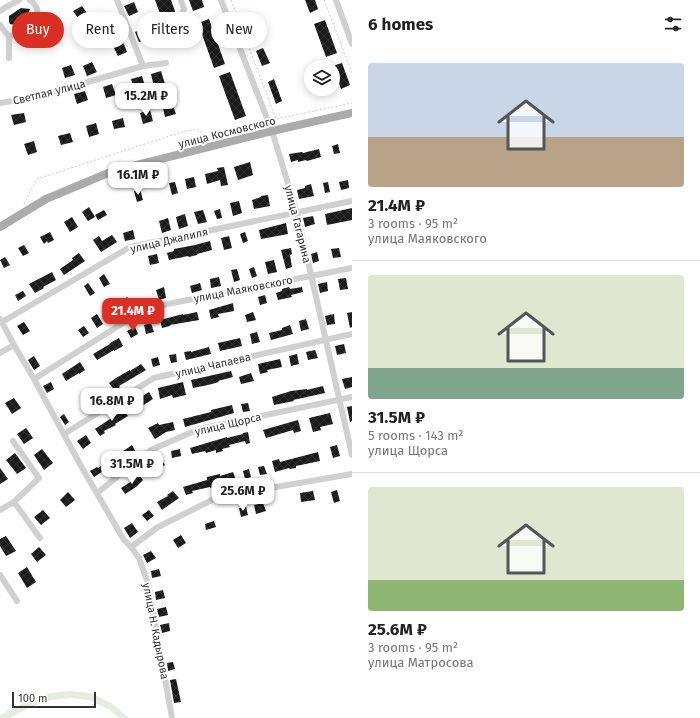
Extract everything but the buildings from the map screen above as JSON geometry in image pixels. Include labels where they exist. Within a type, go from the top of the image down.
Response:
[{"type":"main road","name":"улица Космовского","points":[[0,227],[46,199],[114,171],[272,131],[352,113]]},
{"type":"street","points":[[0,11],[19,0]]},
{"type":"street","points":[[9,37],[23,29],[37,16],[38,12],[30,0]]},
{"type":"street","points":[[117,0],[143,66]]},
{"type":"street","points":[[181,0],[184,8],[182,12]]},
{"type":"street","name":"улица Гагарина","points":[[221,0],[272,131],[297,213],[352,455]]},
{"type":"street","points":[[336,0],[352,44]]},
{"type":"street","points":[[0,25],[9,37],[9,58]]},
{"type":"street","name":"Светлая улица","points":[[0,103],[32,98],[143,66],[166,63]]},
{"type":"street","name":"улица Джалиля","points":[[1,321],[130,247],[352,201]]},
{"type":"street","name":"улица Маяковского","points":[[34,379],[147,308],[352,268]]},
{"type":"street","name":"улица Н. Кадырова","points":[[1,321],[81,466],[124,540],[139,558],[148,584],[172,718]]},
{"type":"street","name":"улица Чапаева","points":[[64,434],[154,378],[352,334]]},
{"type":"street","points":[[0,353],[14,345]]},
{"type":"street","name":"улица Щорса","points":[[97,493],[151,450],[199,429],[352,397]]},
{"type":"street","points":[[0,510],[14,502],[39,478],[13,441]]},
{"type":"street","points":[[131,547],[158,527],[218,497],[352,474]]},
{"type":"street","points":[[14,502],[40,538]]},
{"type":"street","points":[[0,574],[3,585],[17,601]]},
{"type":"path","points":[[231,0],[276,119],[352,103]]},
{"type":"path","points":[[324,0],[352,73]]},
{"type":"path","points":[[23,207],[37,179],[182,132],[199,129],[202,135],[207,138],[268,120]]},
{"type":"shaded area","points":[[71,691],[91,693],[111,703],[129,718],[119,718],[108,709],[89,700],[71,698],[51,700],[28,708],[10,718],[0,718],[0,715],[25,702],[49,693]]}]
